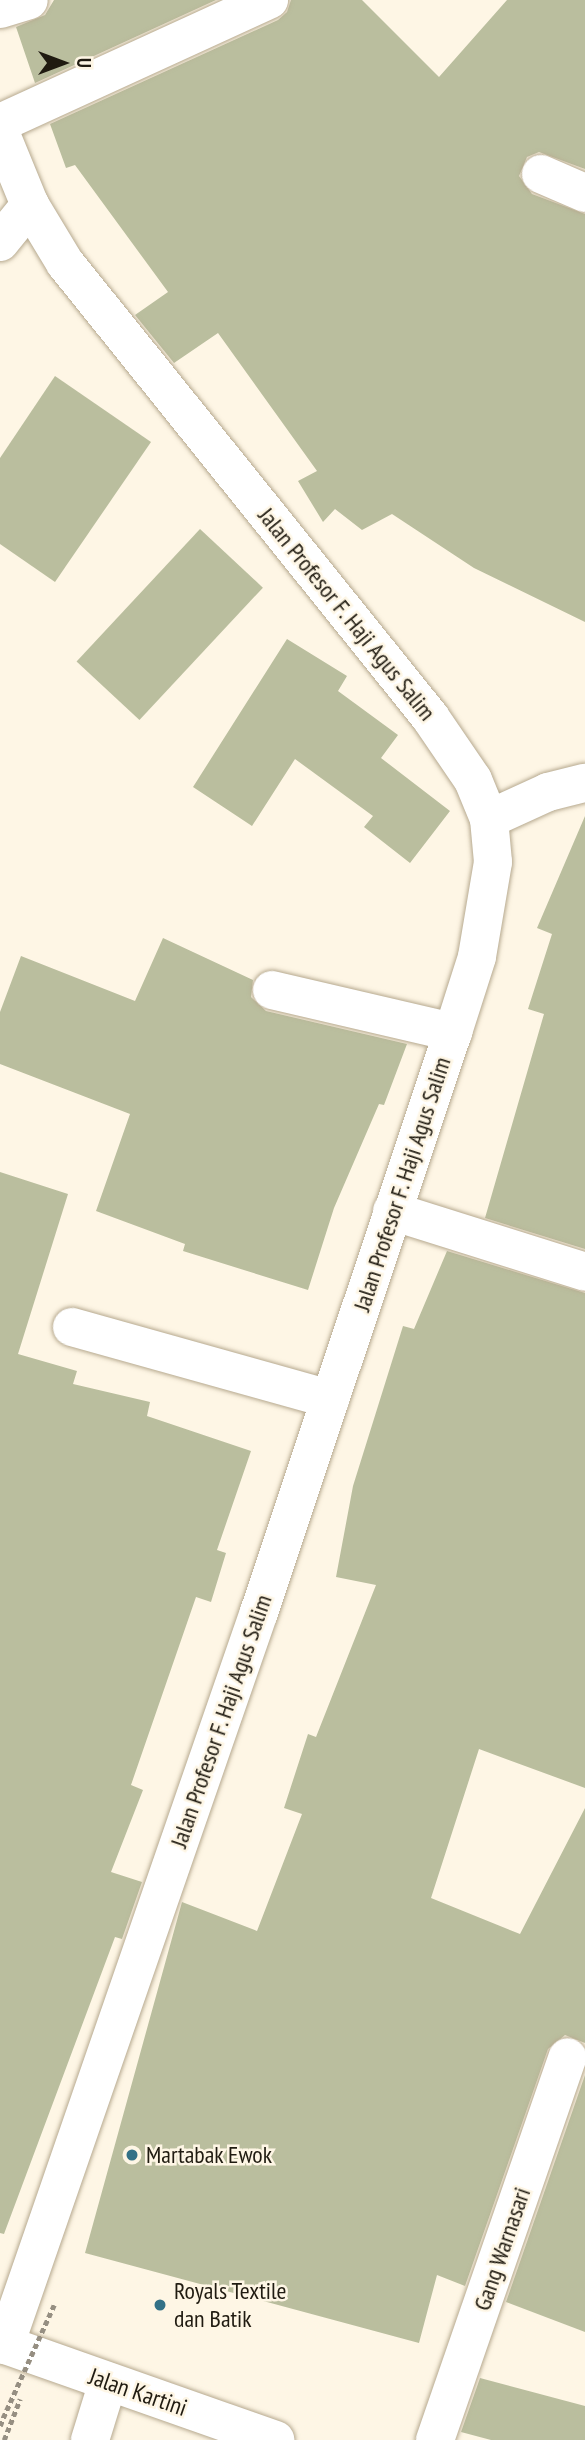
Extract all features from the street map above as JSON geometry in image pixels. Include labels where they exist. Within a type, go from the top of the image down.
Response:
[{"type":"main road","points":[[0,9],[29,0]]},
{"type":"main road","points":[[0,123],[268,0]]},
{"type":"main road","name":"Jalan Profesor F. Haji Agus Salim","points":[[0,131],[30,205],[65,263],[430,717],[473,780],[489,819],[493,862],[490,900],[477,957],[453,1032],[330,1399],[2,2344]]},
{"type":"main road","points":[[541,174],[585,193]]},
{"type":"main road","points":[[0,242],[30,205]]},
{"type":"main road","points":[[489,819],[548,792],[585,783]]},
{"type":"main road","points":[[272,990],[453,1032]]},
{"type":"main road","points":[[393,1212],[585,1272]]},
{"type":"main road","points":[[72,1327],[330,1399]]},
{"type":"main road","name":"Gang Warnasari","points":[[435,2440],[568,2057]]},
{"type":"main road","name":"Jalan Kartini","points":[[2,2344],[275,2440]]},
{"type":"main road","points":[[90,2440],[108,2382]]},
{"type":"path","points":[[0,2426],[54,2305]]},
{"type":"path","points":[[4,2440],[11,2419]]},
{"type":"building","points":[[54,0],[216,0],[35,83],[16,27],[45,15]]},
{"type":"building","points":[[291,0],[362,0],[439,77],[507,0],[585,0],[585,169],[539,152],[527,157],[519,176],[532,194],[585,214],[585,622],[474,568],[392,514],[362,530],[335,509],[323,522],[298,481],[317,471],[218,333],[174,363],[135,315],[168,292],[75,165],[66,168],[50,124],[278,20],[287,12]]},
{"type":"building","points":[[55,376],[151,442],[55,582],[0,544],[0,458]]},
{"type":"building","points":[[200,529],[263,588],[139,720],[77,661]]},
{"type":"building","points":[[287,639],[347,676],[338,691],[398,735],[381,758],[450,811],[410,863],[364,827],[373,816],[295,759],[252,826],[193,787]]},
{"type":"building","points":[[585,816],[585,1249],[485,1218],[544,1014],[528,1009],[552,934],[537,928]]},
{"type":"building","points":[[163,938],[253,980],[251,997],[266,1011],[407,1044],[384,1105],[379,1104],[334,1208],[308,1290],[183,1251],[185,1244],[96,1211],[130,1114],[0,1064],[0,1012],[21,956],[135,1001]]},
{"type":"building","points":[[0,1172],[68,1194],[18,1354],[77,1371],[73,1384],[150,1402],[147,1416],[251,1451],[217,1550],[226,1553],[211,1602],[196,1597],[131,1785],[143,1790],[111,1872],[142,1882],[122,1939],[115,1937],[4,2234],[0,2233]]},
{"type":"building","points":[[447,1251],[585,1293],[585,1788],[479,1749],[431,1898],[520,1934],[585,1808],[585,2043],[565,2035],[548,2049],[465,2286],[437,2275],[419,2343],[85,2253],[182,1902],[257,1931],[302,1814],[284,1808],[308,1734],[316,1737],[376,1585],[336,1577],[353,1486],[403,1326],[414,1329]]},
{"type":"building","points":[[585,2075],[585,2332],[506,2302]]},
{"type":"building","points":[[480,2378],[585,2406],[585,2440],[491,2440],[461,2432]]},
{"type":"place","name":"Martabak Ewok","points":[[132,2155]]},
{"type":"place","name":"Royals Textile dan Batik","points":[[160,2305]]}]
